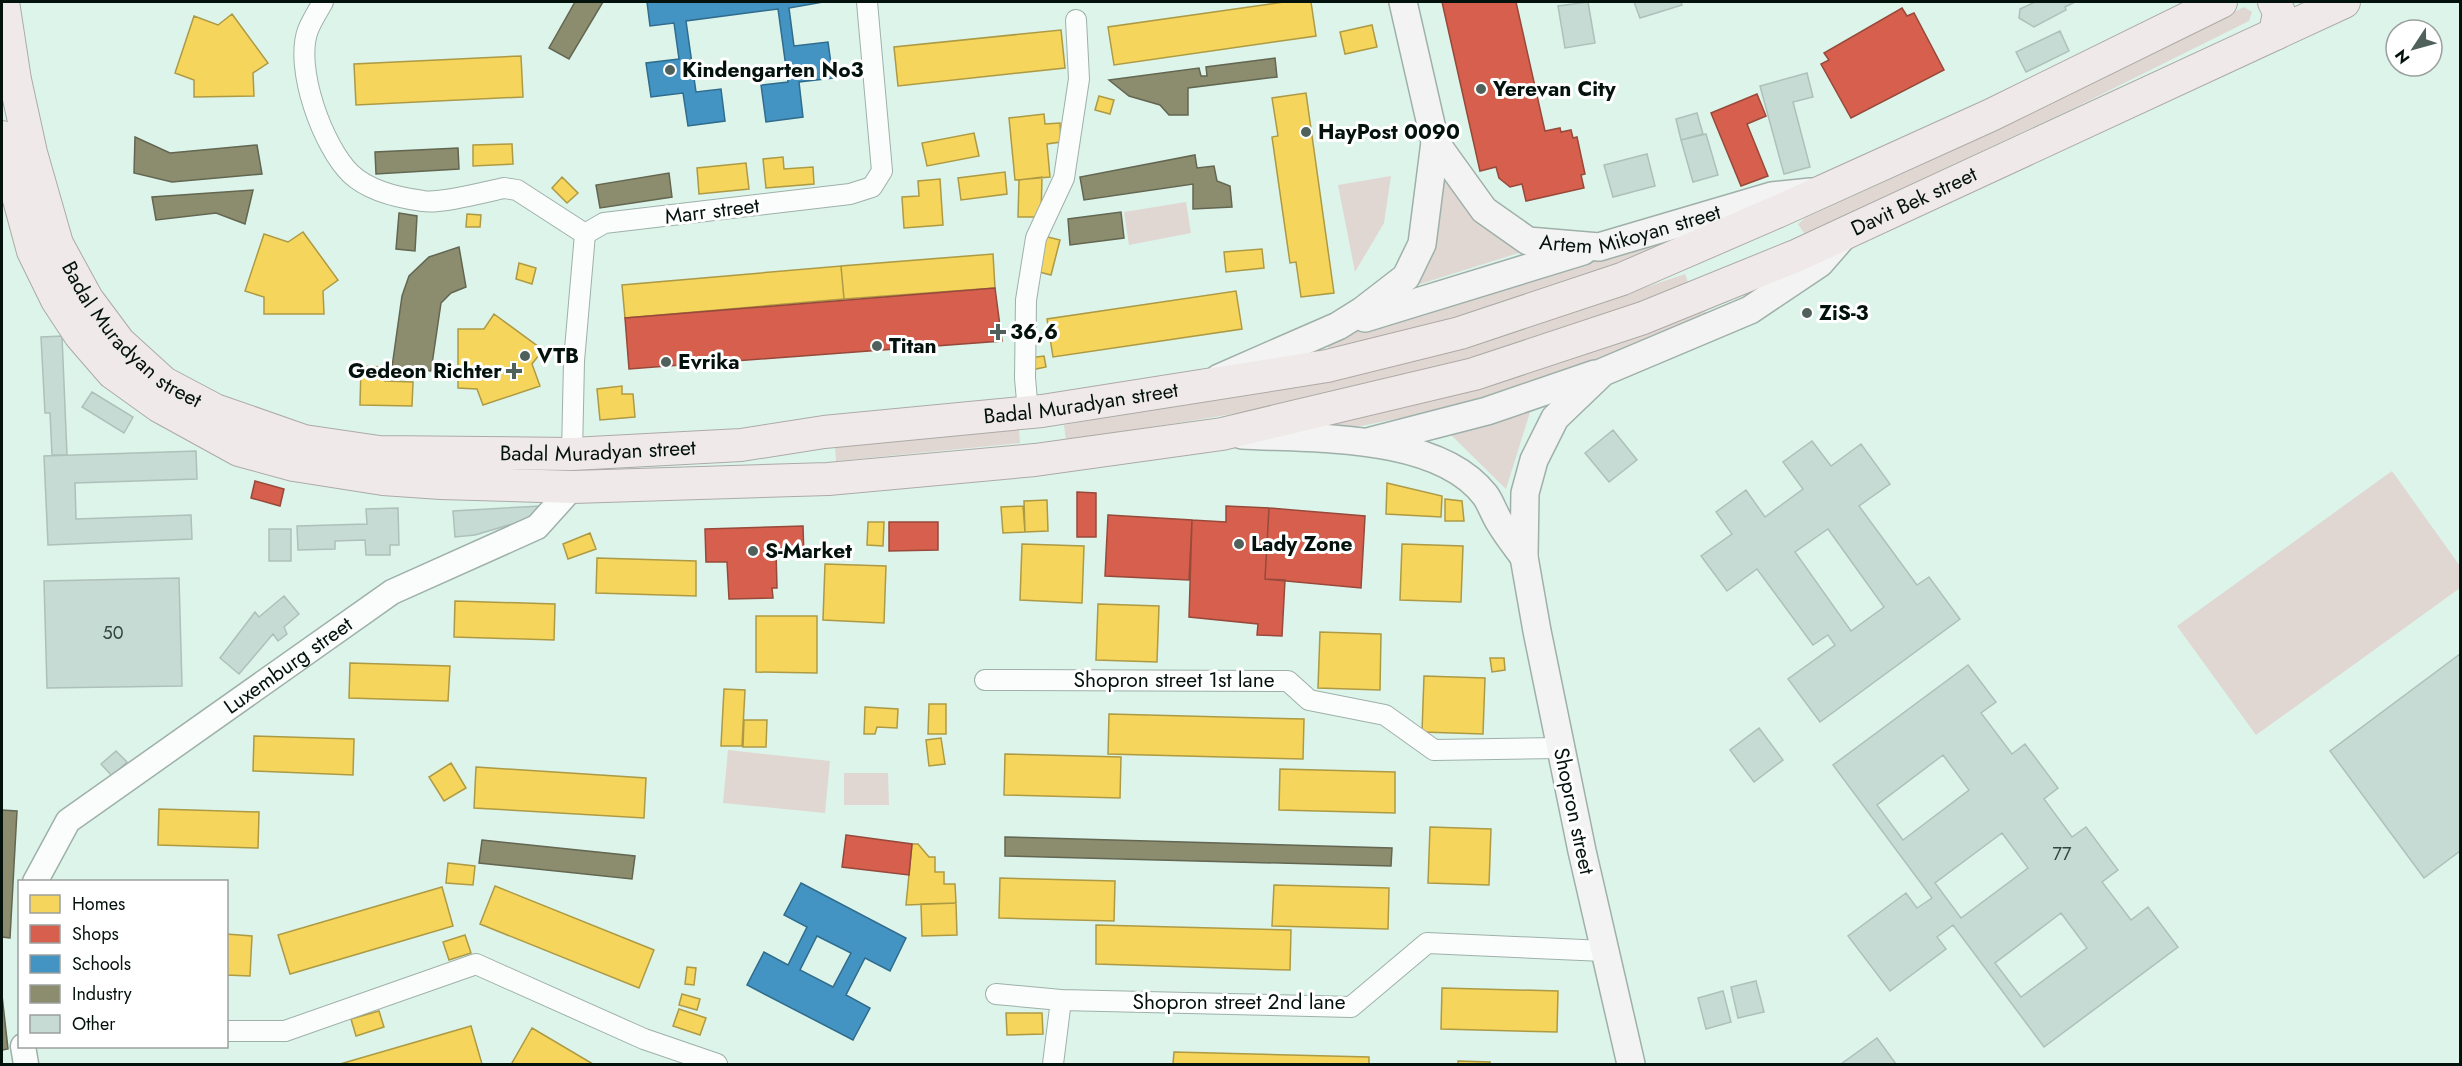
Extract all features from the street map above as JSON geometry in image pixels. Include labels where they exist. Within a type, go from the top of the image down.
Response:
[{"type":"main road","name":"Badal Muradyan street","points":[[3,2],[15,80],[31,153],[57,244],[87,299],[119,342],[164,383],[214,410],[304,441],[379,452],[572,454],[741,445],[824,432],[1028,412],[1210,382],[1327,366],[1460,333],[1622,279],[1779,211]]},
{"type":"main road","name":"Artem Mikoyan street","points":[[1210,382],[1271,353],[1338,326],[1387,293],[1406,276],[1422,244],[1435,142],[1403,2]]},
{"type":"main road","points":[[1798,255],[1782,251],[1771,239],[1770,226],[1779,211],[1991,115],[2222,2]]},
{"type":"main road","points":[[2274,2],[2279,12],[2276,34]]},
{"type":"main road","name":"Davit Bek street","points":[[1474,374],[1643,318],[1798,255],[2344,2]]},
{"type":"main road","name":"Badal Muradyan street","points":[[2,137],[33,251],[57,300],[80,335],[113,373],[159,406],[239,450],[294,465],[383,480],[573,487],[828,479],[1035,460],[1222,434],[1474,374]]},
{"type":"main road","name":"Artem Mikoyan street","points":[[1435,142],[1484,210],[1528,241],[1599,247],[1772,196],[1827,190]]},
{"type":"main road","points":[[1364,443],[1487,411],[1604,372],[1750,310],[1820,264],[1847,232]]},
{"type":"main road","points":[[1338,326],[1599,247]]},
{"type":"main road","points":[[1524,557],[1525,493],[1534,460],[1555,418],[1604,372]]},
{"type":"main road","points":[[1028,412],[1040,423],[1047,435],[1046,444],[1035,460]]},
{"type":"main road","points":[[824,432],[815,444],[812,457],[817,470],[828,479]]},
{"type":"main road","points":[[1222,434],[1364,443],[1423,455],[1456,470],[1485,495],[1500,524],[1524,557]]},
{"type":"main road","name":"Shopron street","points":[[1524,557],[1560,748],[1631,1065]]},
{"type":"street","points":[[323,2],[308,30],[304,55],[314,107],[333,151],[352,175],[377,190],[426,202],[504,188],[517,190],[585,234],[578,299],[572,454]]},
{"type":"street","name":"Marr street","points":[[585,234],[604,223],[850,194],[872,187],[882,171],[867,2]]},
{"type":"street","points":[[1028,412],[1025,378],[1026,300],[1036,238],[1064,178],[1079,79],[1076,20]]},
{"type":"street","name":"Luxemburg street","points":[[36,880],[68,821],[392,592],[537,527],[573,487]]},
{"type":"street","name":"Shopron street 1st lane","points":[[985,680],[1288,681],[1310,700],[1385,715],[1434,750],[1560,748]]},
{"type":"street","name":"Shopron street 2nd lane","points":[[996,994],[1061,1000],[1351,1007],[1427,943],[1604,951]]},
{"type":"street","points":[[228,1030],[285,1031],[476,964],[644,1038],[717,1065]]},
{"type":"street","points":[[1053,1065],[1061,1000]]},
{"type":"street","points":[[23,1048],[26,1065]]},
{"type":"shaded area","points":[[2244,7],[2252,12],[2249,21],[2076,107],[1809,232],[1804,233],[1798,224],[1805,218],[1993,132]]},
{"type":"shaded area","points":[[1443,171],[1525,251],[1417,285],[1434,234]]},
{"type":"shaded area","points":[[1391,176],[1384,223],[1355,272],[1338,185]]},
{"type":"shaded area","points":[[1186,202],[1191,233],[1129,245],[1124,212]]},
{"type":"shaded area","points":[[1670,234],[1674,248],[1429,326],[1329,350],[1327,343],[1362,328]]},
{"type":"shaded area","points":[[1685,274],[1689,285],[1498,353],[1263,409],[1066,441],[1064,425],[1322,381],[1494,338]]},
{"type":"shaded area","points":[[1705,310],[1710,321],[1528,387],[1430,412],[1331,432],[1330,423],[1604,344]]},
{"type":"shaded area","points":[[1531,409],[1506,489],[1449,433]]},
{"type":"shaded area","points":[[1019,429],[1020,443],[836,461],[835,447]]},
{"type":"shaded area","points":[[2392,471],[2460,566],[2460,588],[2256,735],[2177,626]]},
{"type":"shaded area","points":[[728,750],[830,761],[825,813],[723,803]]},
{"type":"shaded area","points":[[844,773],[888,773],[889,805],[844,805]]},
{"type":"building: Homes","points":[[1284,2],[1311,2],[1316,36],[1114,65],[1108,27]]},
{"type":"building: Homes","points":[[232,14],[268,63],[253,73],[254,96],[194,97],[194,80],[175,73],[194,16],[218,25]]},
{"type":"building: Homes","points":[[1372,25],[1377,47],[1345,54],[1340,32]]},
{"type":"building: Homes","points":[[1061,30],[1065,68],[898,86],[894,47]]},
{"type":"building: Homes","points":[[521,56],[523,97],[356,105],[354,64]]},
{"type":"building: Homes","points":[[1306,93],[1334,293],[1301,297],[1296,262],[1290,263],[1272,137],[1278,136],[1272,98]]},
{"type":"building: Homes","points":[[1099,96],[1114,100],[1110,114],[1095,110]]},
{"type":"building: Homes","points":[[1044,114],[1045,124],[1060,123],[1061,142],[1047,144],[1050,177],[1015,180],[1009,118]]},
{"type":"building: Homes","points":[[974,133],[979,156],[927,166],[922,143]]},
{"type":"building: Homes","points":[[512,144],[513,164],[473,166],[473,145]]},
{"type":"building: Homes","points":[[783,157],[784,169],[813,167],[814,184],[766,188],[763,159]]},
{"type":"building: Homes","points":[[746,163],[749,189],[699,194],[697,168]]},
{"type":"building: Homes","points":[[1005,172],[1007,194],[961,200],[958,178]]},
{"type":"building: Homes","points":[[562,177],[578,193],[567,203],[552,188]]},
{"type":"building: Homes","points":[[1042,177],[1041,217],[1018,217],[1019,180]]},
{"type":"building: Homes","points":[[940,179],[943,225],[904,228],[902,197],[919,196],[918,181]]},
{"type":"building: Homes","points":[[467,214],[481,215],[480,227],[466,227]]},
{"type":"building: Homes","points":[[303,232],[338,280],[323,291],[324,314],[264,314],[264,297],[245,291],[264,234],[288,242]]},
{"type":"building: Homes","points":[[1044,236],[1060,240],[1051,275],[1035,271]]},
{"type":"building: Homes","points":[[1262,249],[1264,268],[1226,272],[1224,252]]},
{"type":"building: Homes","points":[[993,254],[995,288],[844,299],[841,266]]},
{"type":"building: Homes","points":[[519,263],[536,268],[532,284],[516,279]]},
{"type":"building: Homes","points":[[841,266],[844,299],[625,318],[622,285]]},
{"type":"building: Homes","points":[[1236,291],[1242,329],[1053,357],[1047,319]]},
{"type":"building: Homes","points":[[494,314],[543,350],[532,364],[540,386],[483,405],[477,389],[458,388],[458,329],[484,329]]},
{"type":"building: Homes","points":[[1044,356],[1046,367],[1031,370],[1029,358]]},
{"type":"building: Homes","points":[[361,366],[385,367],[385,381],[413,382],[412,406],[360,405]]},
{"type":"building: Homes","points":[[622,386],[622,394],[633,394],[635,417],[600,420],[597,389]]},
{"type":"building: Homes","points":[[1387,483],[1442,496],[1441,517],[1386,514]]},
{"type":"building: Homes","points":[[1445,499],[1462,501],[1464,521],[1445,521]]},
{"type":"building: Homes","points":[[1047,500],[1048,531],[1025,532],[1024,501]]},
{"type":"building: Homes","points":[[1023,506],[1025,532],[1003,533],[1001,507]]},
{"type":"building: Homes","points":[[868,522],[884,522],[883,546],[867,545]]},
{"type":"building: Homes","points":[[590,533],[596,549],[568,559],[563,544]]},
{"type":"building: Homes","points":[[1022,544],[1084,546],[1082,603],[1020,600]]},
{"type":"building: Homes","points":[[1402,544],[1463,546],[1461,602],[1400,600]]},
{"type":"building: Homes","points":[[597,558],[696,561],[696,596],[596,593]]},
{"type":"building: Homes","points":[[825,564],[886,566],[884,623],[823,620]]},
{"type":"building: Homes","points":[[455,601],[555,604],[554,640],[454,637]]},
{"type":"building: Homes","points":[[1098,604],[1159,606],[1157,662],[1096,660]]},
{"type":"building: Homes","points":[[756,616],[817,616],[817,673],[756,672]]},
{"type":"building: Homes","points":[[1320,632],[1381,634],[1380,690],[1318,688]]},
{"type":"building: Homes","points":[[1490,658],[1504,658],[1505,670],[1492,672]]},
{"type":"building: Homes","points":[[350,663],[450,666],[448,701],[349,698]]},
{"type":"building: Homes","points":[[1424,676],[1485,678],[1483,734],[1422,732]]},
{"type":"building: Homes","points":[[724,689],[745,690],[742,746],[721,746]]},
{"type":"building: Homes","points":[[929,704],[946,704],[946,734],[928,734]]},
{"type":"building: Homes","points":[[865,707],[898,709],[897,728],[877,727],[875,734],[864,734]]},
{"type":"building: Homes","points":[[1109,714],[1304,719],[1303,759],[1108,754]]},
{"type":"building: Homes","points":[[744,720],[767,720],[766,747],[743,747]]},
{"type":"building: Homes","points":[[254,736],[354,739],[353,775],[253,771]]},
{"type":"building: Homes","points":[[941,738],[945,764],[929,766],[926,740]]},
{"type":"building: Homes","points":[[1005,754],[1121,757],[1120,798],[1004,795]]},
{"type":"building: Homes","points":[[451,763],[466,788],[444,801],[429,777]]},
{"type":"building: Homes","points":[[476,767],[646,778],[644,818],[474,808]]},
{"type":"building: Homes","points":[[1280,769],[1395,772],[1395,813],[1279,810]]},
{"type":"building: Homes","points":[[159,809],[259,812],[258,848],[158,845]]},
{"type":"building: Homes","points":[[1430,827],[1491,829],[1489,885],[1428,883]]},
{"type":"building: Homes","points":[[912,844],[918,844],[929,857],[935,857],[935,872],[944,872],[944,884],[955,884],[956,903],[906,905]]},
{"type":"building: Homes","points":[[448,863],[475,866],[473,885],[446,883]]},
{"type":"building: Homes","points":[[1000,878],[1115,881],[1114,921],[999,918]]},
{"type":"building: Homes","points":[[1274,885],[1389,888],[1388,929],[1272,926]]},
{"type":"building: Homes","points":[[495,886],[654,950],[639,988],[480,924]]},
{"type":"building: Homes","points":[[442,887],[453,926],[290,974],[278,935]]},
{"type":"building: Homes","points":[[956,903],[957,935],[922,936],[921,904]]},
{"type":"building: Homes","points":[[1096,925],[1291,930],[1290,970],[1096,964]]},
{"type":"building: Homes","points":[[228,934],[252,936],[250,976],[228,975]]},
{"type":"building: Homes","points":[[465,935],[471,953],[449,960],[443,942]]},
{"type":"building: Homes","points":[[687,967],[696,968],[694,985],[685,984]]},
{"type":"building: Homes","points":[[1442,988],[1558,991],[1557,1032],[1441,1029]]},
{"type":"building: Homes","points":[[682,994],[700,999],[697,1010],[679,1005]]},
{"type":"building: Homes","points":[[679,1009],[706,1018],[700,1035],[673,1026]]},
{"type":"building: Homes","points":[[379,1011],[384,1027],[356,1036],[351,1019]]},
{"type":"building: Homes","points":[[1006,1013],[1042,1013],[1043,1034],[1007,1035]]},
{"type":"building: Homes","points":[[471,1026],[482,1064],[340,1064]]},
{"type":"building: Homes","points":[[532,1028],[593,1064],[512,1063]]},
{"type":"building: Homes","points":[[1174,1052],[1369,1057],[1369,1064],[1173,1064]]},
{"type":"building: Homes","points":[[1458,1061],[1490,1062],[1490,1064],[1458,1064]]},
{"type":"building: Shops","points":[[1442,2],[1516,2],[1545,131],[1560,128],[1561,132],[1571,130],[1573,138],[1577,137],[1585,174],[1581,175],[1584,188],[1526,201],[1522,184],[1510,187],[1499,178],[1496,167],[1480,171]]},
{"type":"building: Shops","points":[[1902,8],[1907,16],[1914,13],[1944,70],[1851,118],[1821,64],[1829,60],[1824,53]]},
{"type":"building: Shops","points":[[1757,94],[1766,116],[1747,124],[1768,176],[1741,186],[1711,113]]},
{"type":"building: Shops","points":[[995,288],[1002,341],[629,369],[625,318]]},
{"type":"building: Shops","points":[[255,481],[284,489],[280,506],[251,498]]},
{"type":"building: Shops","points":[[1077,492],[1096,493],[1096,537],[1077,537]]},
{"type":"building: Shops","points":[[1226,506],[1269,508],[1265,579],[1285,580],[1282,636],[1257,635],[1258,624],[1189,617],[1192,520],[1226,522]]},
{"type":"building: Shops","points":[[1269,508],[1365,516],[1361,588],[1265,579]]},
{"type":"building: Shops","points":[[1108,515],[1192,520],[1189,580],[1105,576]]},
{"type":"building: Shops","points":[[889,522],[938,522],[938,550],[889,551]]},
{"type":"building: Shops","points":[[803,526],[804,557],[789,558],[788,550],[776,550],[777,588],[772,588],[773,598],[729,599],[727,562],[706,562],[705,529]]},
{"type":"building: Shops","points":[[846,835],[912,844],[909,875],[842,867]]},
{"type":"building: Schools","name":"Kindengarten No3","points":[[647,2],[823,2],[789,8],[794,46],[828,42],[833,78],[799,82],[803,117],[766,122],[761,85],[788,82],[778,9],[686,21],[696,92],[721,89],[725,121],[688,126],[683,93],[651,97],[646,63],[679,59],[674,23],[650,26]]},
{"type":"building: Schools","points":[[801,883],[906,938],[890,971],[865,958],[846,995],[870,1008],[853,1040],[747,985],[764,952],[788,965],[807,927],[784,915]],"holes":[[[817,936],[851,953],[833,987],[800,970]]]},
{"type":"building: Industry","points":[[575,2],[603,2],[569,59],[549,48]]},
{"type":"building: Industry","points":[[1275,58],[1277,77],[1188,88],[1188,115],[1169,115],[1160,105],[1129,96],[1109,80],[1199,68],[1201,76],[1207,76],[1206,67]]},
{"type":"building: Industry","points":[[135,137],[170,153],[257,145],[262,174],[172,182],[134,173]]},
{"type":"building: Industry","points":[[458,148],[459,169],[376,174],[375,152]]},
{"type":"building: Industry","points":[[1195,155],[1197,168],[1214,166],[1217,181],[1230,186],[1232,207],[1193,209],[1193,184],[1084,200],[1080,177]]},
{"type":"building: Industry","points":[[669,173],[672,197],[600,208],[596,185]]},
{"type":"building: Industry","points":[[253,190],[245,224],[216,213],[156,220],[152,197]]},
{"type":"building: Industry","points":[[1121,212],[1124,238],[1070,245],[1068,219]]},
{"type":"building: Industry","points":[[399,213],[417,216],[415,251],[396,249]]},
{"type":"building: Industry","points":[[459,247],[466,287],[451,293],[441,303],[431,371],[392,367],[402,296],[409,276],[429,257]]},
{"type":"building: Industry","points":[[2,810],[17,811],[10,938],[2,937]]},
{"type":"building: Industry","points":[[1005,837],[1392,848],[1391,866],[1005,856]]},
{"type":"building: Industry","points":[[482,840],[635,856],[632,879],[479,863]]},
{"type":"building: Industry","points":[[2,995],[8,1049],[2,1050]]},
{"type":"building: Other","points":[[1588,2],[1595,43],[1565,48],[1558,6]]},
{"type":"building: Other","points":[[1634,2],[1681,2],[1682,5],[1640,18]]},
{"type":"building: Other","points":[[2035,2],[2073,3],[2065,7],[2066,10],[2034,27],[2019,18],[2020,9]]},
{"type":"building: Other","points":[[2060,31],[2069,51],[2026,72],[2016,52]]},
{"type":"building: Other","points":[[1807,73],[1813,97],[1793,102],[1810,167],[1784,174],[1760,86]]},
{"type":"building: Other","points":[[1697,113],[1703,134],[1681,140],[1676,119]]},
{"type":"building: Other","points":[[1706,134],[1718,175],[1693,182],[1681,140]]},
{"type":"building: Other","points":[[1647,154],[1655,186],[1613,197],[1604,165]]},
{"type":"building: Other","points":[[62,336],[67,455],[52,455],[50,413],[45,413],[41,337]]},
{"type":"building: Other","points":[[92,392],[133,417],[124,433],[82,407]]},
{"type":"building: Other","points":[[1613,430],[1637,460],[1609,482],[1585,453]]},
{"type":"building: Other","points":[[1812,441],[1831,466],[1861,444],[1890,484],[1859,506],[1917,585],[1929,577],[1960,619],[1820,722],[1788,679],[1835,645],[1828,635],[1813,645],[1757,569],[1727,591],[1701,556],[1732,534],[1716,512],[1746,490],[1765,517],[1803,489],[1783,462]],"holes":[[[1828,529],[1884,607],[1851,631],[1795,552]]]},
{"type":"building: Other","points":[[196,451],[197,479],[75,483],[76,519],[191,515],[192,539],[48,545],[44,456]]},
{"type":"building: Other","points":[[540,506],[539,516],[475,535],[455,537],[453,511]]},
{"type":"building: Other","points":[[398,508],[399,545],[390,545],[390,555],[366,555],[365,540],[335,541],[335,549],[298,550],[297,526],[367,524],[366,509]]},
{"type":"building: Other","points":[[269,529],[291,529],[291,561],[269,561]]},
{"type":"building: Other","points":[[179,578],[182,686],[47,688],[44,581]]},
{"type":"building: Other","points":[[284,596],[299,614],[284,627],[287,634],[278,641],[273,634],[239,674],[220,658],[255,612],[259,617]]},
{"type":"building: Other","points":[[2460,654],[2460,851],[2424,878],[2330,751]]},
{"type":"building: Other","points":[[1968,665],[1996,702],[1981,713],[2012,754],[2025,744],[2058,788],[2044,799],[2072,837],[2086,827],[2118,870],[2102,882],[2131,920],[2148,907],[2178,947],[2044,1047],[1953,925],[1937,937],[1946,949],[1890,991],[1848,936],[1906,893],[1917,908],[1932,898],[1833,765]],"holes":[[[1943,755],[1969,790],[1903,840],[1877,805]],[[2002,833],[2028,868],[1961,918],[1935,883]],[[2061,913],[2087,948],[2021,997],[1995,963]]]},
{"type":"building: Other","points":[[1759,728],[1783,760],[1754,782],[1730,750]]},
{"type":"building: Other","points":[[116,751],[127,762],[112,776],[101,764]]},
{"type":"building: Other","points":[[1756,981],[1764,1012],[1738,1018],[1731,987]]},
{"type":"building: Other","points":[[1723,991],[1731,1022],[1706,1029],[1698,998]]},
{"type":"building: Other","points":[[1877,1038],[1896,1064],[1841,1064]]},
{"type":"place","name":"Kindengarten No3","points":[[670,70]]},
{"type":"place","name":"Yerevan City","points":[[1481,89]]},
{"type":"place","name":"HayPost 0090","points":[[1306,132]]},
{"type":"place","name":"ZiS-3","points":[[1807,313]]},
{"type":"place","name":"36,6","points":[[998,332]]},
{"type":"place","name":"Titan","points":[[877,346]]},
{"type":"place","name":"VTB","points":[[525,356]]},
{"type":"place","name":"Evrika","points":[[666,362]]},
{"type":"place","name":"Gedeon Richter","points":[[514,371]]},
{"type":"place","name":"Lady Zone","points":[[1239,544]]},
{"type":"place","name":"S-Market","points":[[753,551]]}]
